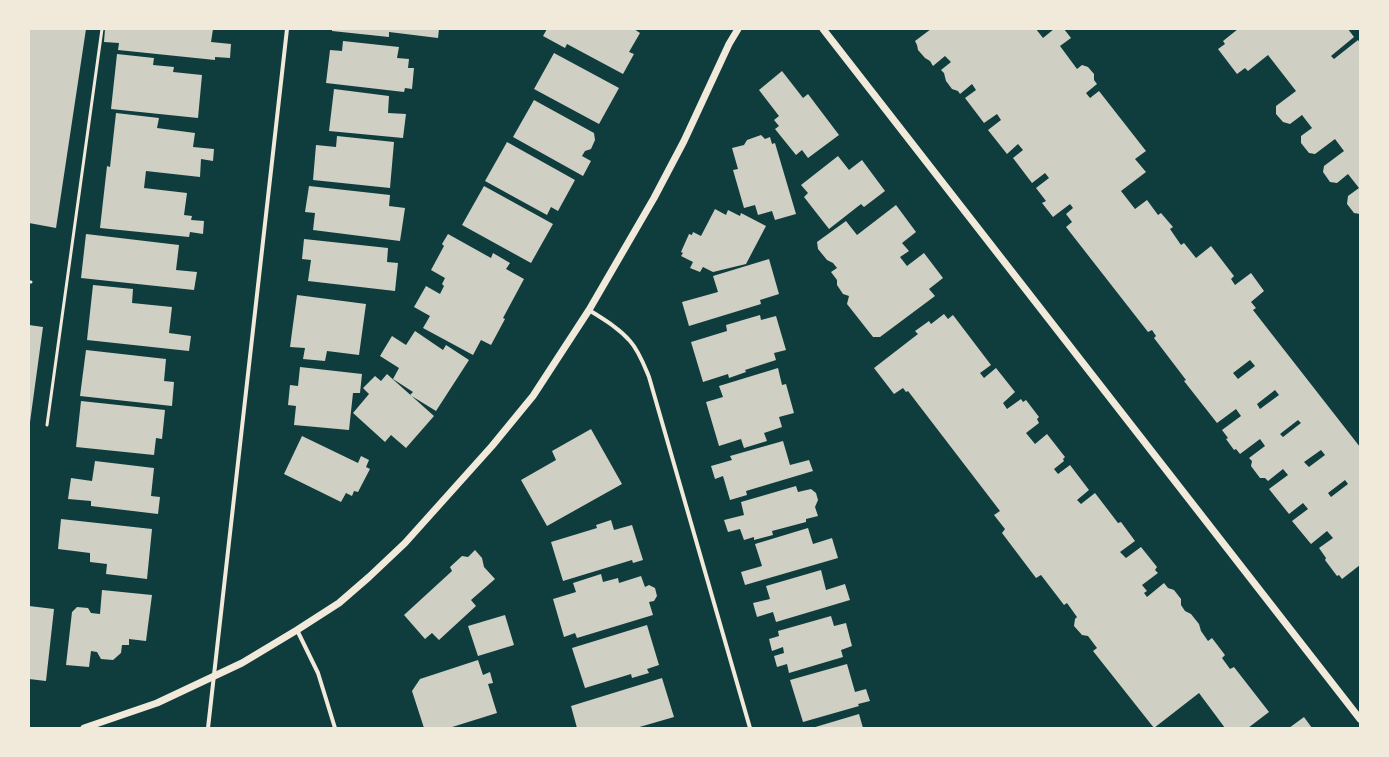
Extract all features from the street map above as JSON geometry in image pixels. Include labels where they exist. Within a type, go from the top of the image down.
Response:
[{"type":"street","points":[[208,728],[287,29]]},
{"type":"street","points":[[84,728],[157,703],[242,663],[297,630],[339,603],[405,543],[436,510],[533,396],[589,310],[654,198],[684,141],[729,44],[738,29]]},
{"type":"street","points":[[823,29],[1360,719]]},
{"type":"street","points":[[589,310],[614,327],[630,341],[639,355],[649,377],[750,728]]},
{"type":"street","points":[[297,630],[318,673],[335,728]]},
{"type":"lane","points":[[47,425],[102,29]]},
{"type":"building","points":[[29,29],[86,29],[56,228],[29,223]]},
{"type":"building","points":[[105,29],[213,29],[211,42],[231,44],[230,58],[215,57],[215,60],[118,50],[119,43],[104,42]]},
{"type":"building","points":[[332,29],[439,29],[438,38],[389,32],[389,37],[332,31]]},
{"type":"building","points":[[547,29],[634,29],[640,33],[629,52],[634,54],[623,74],[567,44],[565,48],[543,36]]},
{"type":"building","points":[[931,29],[1036,29],[1043,38],[1054,29],[1064,29],[1071,38],[1060,46],[1077,69],[1082,65],[1088,67],[1094,74],[1094,80],[1097,84],[1086,93],[1090,98],[1099,91],[1146,151],[1135,159],[1146,172],[1121,191],[1135,209],[1147,200],[1158,215],[1161,213],[1173,227],[1170,229],[1181,245],[1184,243],[1196,258],[1211,246],[1234,276],[1231,279],[1235,285],[1251,273],[1264,291],[1251,302],[1256,308],[1253,310],[1360,447],[1360,565],[1342,579],[1339,575],[1337,576],[1325,560],[1326,558],[1319,548],[1333,538],[1327,531],[1311,544],[1292,521],[1308,509],[1303,503],[1289,514],[1269,489],[1288,475],[1283,469],[1268,481],[1265,478],[1260,478],[1251,466],[1252,461],[1249,458],[1265,446],[1260,439],[1240,454],[1236,449],[1234,450],[1226,439],[1228,438],[1222,430],[1241,416],[1236,409],[1217,423],[1184,381],[1186,380],[1154,338],[1156,336],[1152,330],[1148,332],[1066,227],[1072,222],[1066,214],[1073,208],[1070,204],[1053,217],[1042,203],[1046,201],[1036,188],[1049,178],[1045,173],[1032,183],[1013,158],[1023,150],[1018,144],[1007,154],[988,130],[1001,120],[997,114],[984,123],[965,98],[976,90],[972,84],[960,94],[958,91],[952,89],[941,70],[951,62],[945,56],[933,66],[930,61],[918,50],[915,41]],"holes":[[[1250,360],[1255,366],[1238,379],[1233,373]],[[1275,390],[1279,395],[1260,409],[1257,404]],[[1298,420],[1301,423],[1283,437],[1280,434]],[[1321,450],[1325,455],[1309,467],[1304,462]],[[1345,480],[1348,484],[1331,497],[1328,493]]]},
{"type":"building","points":[[1238,29],[1348,29],[1354,37],[1331,56],[1334,59],[1358,40],[1360,43],[1360,214],[1354,213],[1347,204],[1348,196],[1359,188],[1348,174],[1337,183],[1330,182],[1323,172],[1324,166],[1344,151],[1335,139],[1315,154],[1309,153],[1301,143],[1301,136],[1312,128],[1302,115],[1290,124],[1283,122],[1276,114],[1276,106],[1296,91],[1268,55],[1248,71],[1245,68],[1237,74],[1218,49],[1225,44],[1223,41]]},
{"type":"building","points":[[343,41],[399,47],[397,58],[409,59],[408,68],[414,68],[412,89],[405,88],[404,92],[326,83],[330,50],[342,51]]},
{"type":"building","points":[[554,53],[619,88],[599,124],[534,89]]},
{"type":"building","points":[[117,54],[154,58],[153,65],[174,67],[173,72],[202,75],[198,118],[111,109]]},
{"type":"building","points":[[782,71],[803,98],[808,94],[839,135],[808,158],[802,150],[796,155],[775,129],[779,126],[774,120],[779,116],[759,90]]},
{"type":"building","points":[[334,89],[389,96],[388,113],[406,114],[403,138],[329,131]]},
{"type":"building","points":[[534,100],[594,133],[595,140],[591,149],[585,151],[582,156],[591,161],[583,176],[513,137]]},
{"type":"building","points":[[116,113],[159,118],[157,128],[195,133],[193,147],[214,149],[213,161],[201,159],[200,177],[146,171],[144,188],[187,193],[184,215],[192,216],[191,220],[204,221],[203,234],[190,232],[189,237],[100,228],[107,166],[110,167]]},
{"type":"building","points":[[761,135],[765,139],[770,137],[772,144],[775,143],[796,214],[775,220],[772,211],[758,215],[755,205],[744,208],[733,170],[738,169],[732,148],[744,145],[747,140]]},
{"type":"building","points":[[337,136],[394,142],[390,188],[313,180],[316,145],[336,147]]},
{"type":"building","points":[[507,142],[575,180],[558,211],[551,207],[547,215],[485,181]]},
{"type":"building","points":[[838,156],[849,170],[862,160],[885,191],[864,207],[861,204],[829,229],[804,197],[808,193],[801,185]]},
{"type":"building","points":[[309,186],[390,195],[389,206],[405,208],[400,241],[313,230],[315,213],[305,212]]},
{"type":"building","points":[[484,186],[553,224],[531,263],[462,225]]},
{"type":"building","points":[[896,205],[916,232],[902,243],[909,251],[900,257],[907,266],[924,253],[943,278],[929,289],[935,296],[880,337],[873,337],[847,304],[849,296],[843,294],[837,285],[837,280],[831,272],[837,268],[833,263],[827,260],[818,249],[817,242],[846,221],[857,235]]},
{"type":"building","points":[[715,209],[726,215],[728,210],[740,216],[741,213],[766,226],[746,264],[713,272],[703,267],[700,272],[690,268],[693,262],[681,256],[683,253],[681,252],[689,234],[692,235],[693,232],[701,236]]},
{"type":"building","points":[[86,234],[179,245],[176,270],[197,272],[194,290],[81,278]]},
{"type":"building","points":[[448,234],[491,258],[493,253],[510,263],[506,269],[524,279],[503,318],[505,319],[491,345],[481,340],[473,355],[423,328],[430,316],[414,307],[426,286],[440,294],[444,286],[442,284],[445,278],[431,270],[444,246],[442,244]]},
{"type":"building","points":[[304,239],[388,248],[387,262],[398,263],[395,291],[308,281],[311,260],[302,259]]},
{"type":"building","points":[[769,259],[779,294],[760,300],[761,304],[689,326],[682,302],[718,292],[713,276]]},
{"type":"building","points":[[93,285],[133,289],[132,303],[172,307],[169,333],[191,336],[189,351],[87,340]]},
{"type":"building","points":[[297,295],[366,304],[359,355],[327,351],[325,361],[303,359],[305,348],[290,347]]},
{"type":"building","points":[[944,314],[948,319],[953,315],[991,365],[980,373],[984,378],[996,368],[1015,392],[1003,403],[1007,409],[1021,399],[1023,402],[1026,400],[1039,417],[1037,419],[1039,423],[1026,433],[1035,444],[1047,434],[1065,457],[1063,459],[1064,461],[1054,469],[1058,474],[1070,465],[1089,490],[1077,500],[1081,504],[1095,493],[1118,523],[1121,522],[1135,541],[1120,552],[1126,558],[1141,547],[1157,567],[1155,570],[1158,573],[1142,585],[1147,591],[1144,593],[1147,597],[1164,583],[1168,588],[1174,590],[1181,599],[1181,605],[1185,611],[1191,614],[1199,624],[1201,631],[1208,641],[1212,638],[1225,655],[1222,658],[1230,669],[1234,667],[1269,712],[1248,728],[1225,728],[1199,693],[1154,728],[1093,651],[1097,648],[1088,636],[1082,635],[1074,626],[1075,619],[1077,617],[1067,603],[1064,605],[1041,575],[1036,578],[1002,533],[1005,529],[994,515],[1000,511],[908,391],[906,392],[903,388],[894,394],[874,368],[918,334],[915,331],[929,321],[931,324]]},
{"type":"building","points":[[760,315],[761,320],[776,316],[786,350],[774,353],[776,360],[745,370],[746,372],[729,378],[728,374],[703,382],[691,342],[727,331],[726,325]]},
{"type":"building","points":[[29,325],[43,327],[30,422],[29,422]]},
{"type":"building","points":[[415,331],[443,350],[446,345],[469,360],[436,411],[410,395],[413,392],[393,379],[399,368],[380,356],[392,336],[406,345]]},
{"type":"building","points":[[86,350],[166,359],[164,381],[174,382],[172,406],[80,396]]},
{"type":"building","points":[[300,367],[362,374],[360,393],[353,393],[349,430],[294,425],[296,406],[288,405],[290,385],[298,386]]},
{"type":"building","points":[[778,368],[782,385],[786,384],[794,413],[779,417],[782,427],[764,433],[767,441],[744,448],[741,439],[719,446],[706,402],[723,397],[719,386]]},
{"type":"building","points":[[387,374],[434,416],[406,448],[391,435],[385,442],[353,413],[369,394],[363,388],[375,376],[381,381]]},
{"type":"building","points":[[81,401],[165,410],[162,439],[156,438],[154,455],[76,447]]},
{"type":"building","points":[[591,429],[622,484],[547,526],[521,480],[556,460],[552,451]]},
{"type":"building","points":[[302,436],[358,463],[361,456],[369,460],[366,467],[370,469],[358,492],[354,491],[352,496],[346,493],[341,502],[284,474]]},
{"type":"building","points":[[783,441],[790,465],[809,460],[813,471],[746,491],[747,495],[730,500],[723,476],[715,479],[711,466],[732,460],[730,456]]},
{"type":"building","points":[[95,461],[154,468],[151,496],[160,497],[158,514],[91,506],[91,501],[68,499],[71,478],[92,481]]},
{"type":"building","points":[[796,486],[798,492],[811,489],[816,493],[818,500],[815,507],[818,516],[806,519],[806,522],[772,531],[773,535],[754,540],[754,537],[744,540],[740,529],[728,532],[724,520],[744,515],[741,502]]},
{"type":"building","points":[[61,519],[152,529],[147,579],[106,574],[107,564],[90,562],[90,553],[58,549]]},
{"type":"building","points":[[611,520],[614,530],[632,525],[643,560],[633,563],[632,560],[563,581],[551,542],[597,528],[596,525]]},
{"type":"building","points":[[808,528],[813,544],[832,538],[838,558],[745,585],[741,572],[762,566],[755,544]]},
{"type":"building","points":[[475,550],[482,558],[484,567],[495,579],[471,600],[476,606],[439,640],[432,633],[425,639],[404,615],[452,571],[450,567],[462,556],[468,557]]},
{"type":"building","points":[[821,570],[826,590],[845,584],[850,600],[776,622],[773,612],[757,617],[753,603],[770,599],[766,586]]},
{"type":"building","points":[[601,574],[603,582],[618,578],[619,583],[641,576],[645,587],[649,585],[655,588],[657,596],[654,601],[649,602],[653,615],[577,638],[575,633],[564,637],[553,599],[576,592],[573,583]]},
{"type":"building","points":[[102,590],[152,595],[146,641],[129,639],[129,645],[122,645],[121,653],[113,660],[101,659],[97,652],[91,651],[89,667],[66,665],[72,612],[77,607],[88,608],[91,613],[100,614]]},
{"type":"building","points":[[29,606],[54,609],[46,681],[29,679]]},
{"type":"building","points":[[505,615],[514,645],[478,656],[468,626]]},
{"type":"building","points":[[831,616],[834,626],[846,623],[852,646],[841,650],[843,657],[789,673],[787,664],[777,667],[774,656],[784,653],[783,647],[772,651],[769,639],[779,636],[778,631]]},
{"type":"building","points":[[647,625],[659,665],[647,669],[649,673],[632,678],[631,674],[585,688],[572,648]]},
{"type":"building","points":[[478,660],[483,675],[490,672],[493,683],[488,684],[497,713],[449,728],[424,728],[412,691],[420,679]]},
{"type":"building","points":[[847,664],[855,692],[866,689],[870,701],[858,704],[859,706],[803,722],[790,680]]},
{"type":"building","points":[[662,678],[674,717],[636,728],[577,728],[571,706]]},
{"type":"building","points":[[859,714],[863,728],[812,728]]},
{"type":"building","points":[[1304,717],[1312,728],[1289,728]]}]
